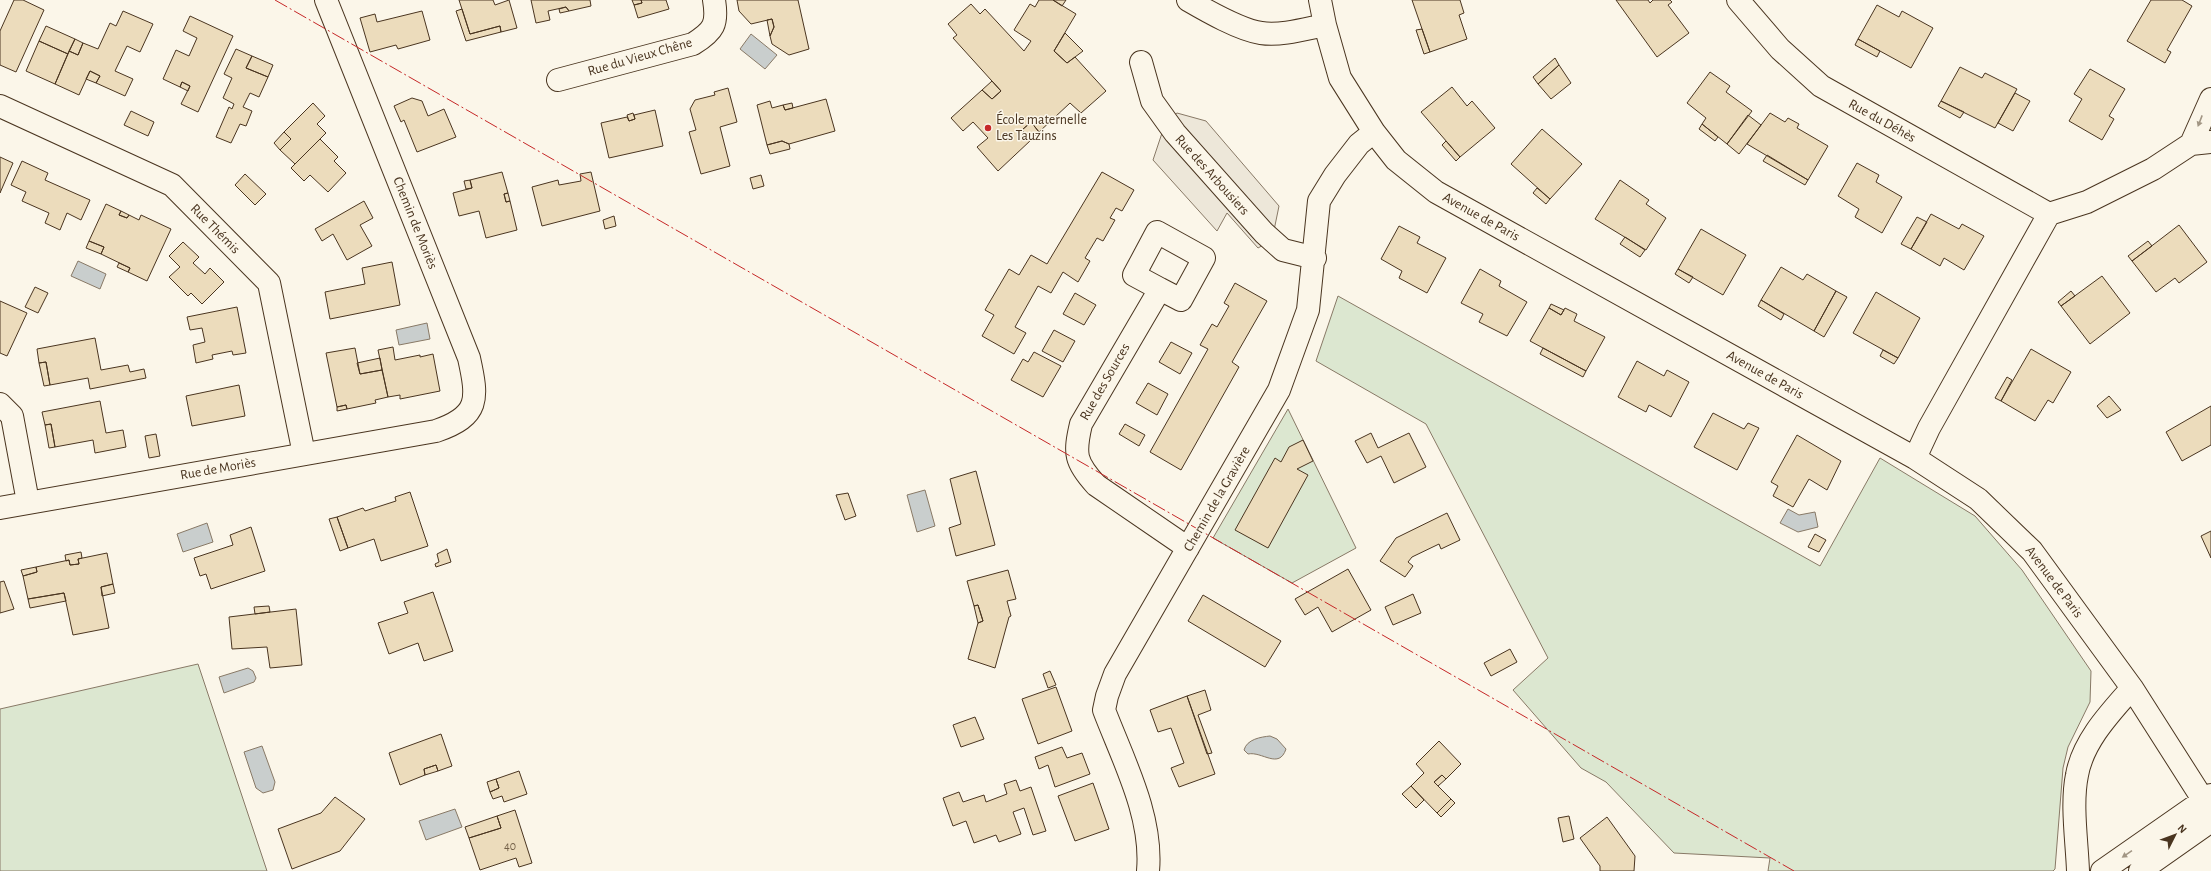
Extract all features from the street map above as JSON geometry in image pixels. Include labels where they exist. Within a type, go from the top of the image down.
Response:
[{"type":"street","name":"Chemin de Moriès","points":[[326,0],[469,358],[474,384],[473,404],[467,416],[456,425],[436,431]]},
{"type":"street","name":"Rue du Vieux Chêne","points":[[558,80],[693,44],[709,34],[714,23],[714,0]]},
{"type":"street","points":[[1188,0],[1217,17],[1261,33],[1292,32],[1325,26]]},
{"type":"street","name":"Avenue de Paris","points":[[1320,0],[1325,26],[1340,78],[1374,132],[1396,160],[1436,192],[1915,458],[1978,499],[2032,550],[2132,688],[2205,798]]},
{"type":"street","name":"Rue du Déhès","points":[[1738,0],[1780,48],[1821,86],[2048,214]]},
{"type":"street","name":"Rue des Arbousiers","points":[[1141,62],[1152,101],[1175,134],[1264,233],[1283,250],[1315,258]]},
{"type":"street","points":[[1915,458],[1929,428],[2048,214],[2087,202],[2201,143],[2211,99]]},
{"type":"street","name":"Rue Thémis","points":[[0,106],[172,185],[269,283],[304,454]]},
{"type":"street","name":"Chemin de la Gravière","points":[[1148,871],[1149,846],[1145,820],[1104,710],[1107,696],[1115,674],[1279,390],[1308,310],[1315,258],[1315,233],[1319,201],[1334,175],[1359,144],[1374,132]]},
{"type":"street","name":"Rue des Sources","points":[[1160,289],[1081,424],[1075,448],[1084,472],[1096,485],[1188,548]]},
{"type":"street","points":[[0,404],[12,416],[28,502]]},
{"type":"street","name":"Rue de Moriès","points":[[0,508],[436,431]]},
{"type":"street","points":[[2078,871],[2075,844],[2077,775],[2088,745],[2106,717],[2132,688]]},
{"type":"street","points":[[2102,871],[2205,798]]},
{"type":"street","points":[[2140,871],[2211,821]]},
{"type":"green space","points":[[1338,296],[1820,566],[1880,458],[1975,516],[2022,570],[2091,671],[2090,702],[2068,747],[2063,768],[2055,869],[2053,871],[1768,871],[1770,858],[1674,853],[1606,782],[1581,768],[1513,690],[1548,658],[1426,424],[1316,361]]},
{"type":"green space","points":[[1288,409],[1356,548],[1292,583],[1213,538]]},
{"type":"green space","points":[[198,664],[267,871],[0,871],[0,709]]},
{"type":"shaded area","points":[[751,34],[777,55],[765,69],[740,49]]},
{"type":"shaded area","points":[[1177,113],[1206,121],[1279,206],[1272,240],[1258,248],[1227,213],[1217,231],[1153,160],[1166,121]]},
{"type":"shaded area","points":[[78,261],[106,274],[100,289],[71,276]]},
{"type":"shaded area","points":[[427,323],[430,339],[399,345],[396,330]]},
{"type":"shaded area","points":[[925,490],[935,526],[917,532],[907,495]]},
{"type":"shaded area","points":[[1788,509],[1799,515],[1815,512],[1818,527],[1798,532],[1780,523]]},
{"type":"shaded area","points":[[207,523],[213,542],[183,552],[177,534]]},
{"type":"shaded area","points":[[248,668],[253,671],[256,678],[254,682],[224,693],[219,677]]},
{"type":"shaded area","points":[[1270,736],[1277,739],[1286,749],[1283,755],[1279,758],[1275,759],[1248,754],[1244,750],[1251,741]]},
{"type":"shaded area","points":[[262,746],[275,782],[273,790],[263,793],[256,788],[244,752]]},
{"type":"shaded area","points":[[455,809],[462,827],[426,840],[419,821]]},
{"type":"building","points":[[14,0],[23,0],[44,10],[16,72],[0,65],[0,31]]},
{"type":"building","points":[[459,0],[493,0],[495,5],[509,0],[517,28],[501,32],[500,26],[470,34]]},
{"type":"building","points":[[531,0],[590,0],[591,6],[569,11],[566,7],[548,11],[550,20],[536,23]]},
{"type":"building","points":[[632,0],[641,0],[642,3],[634,5]]},
{"type":"building","points":[[641,0],[666,0],[669,9],[638,18],[634,5],[642,3]]},
{"type":"building","points":[[737,0],[798,0],[809,49],[789,55],[772,44],[770,36],[774,27],[772,19],[751,24],[739,11]]},
{"type":"building","points":[[1039,0],[1053,0],[1076,14],[1054,51],[1067,63],[1075,57],[1106,91],[1081,113],[1070,103],[1039,132],[1031,122],[1022,130],[1031,140],[998,171],[977,147],[988,138],[973,122],[963,131],[951,118],[982,90],[992,99],[1001,91],[953,38],[957,35],[948,24],[971,4],[980,14],[985,9],[1024,51],[1031,41],[1014,30],[1030,4],[1035,7]]},
{"type":"building","points":[[1053,0],[1066,0],[1062,6]]},
{"type":"building","points":[[1412,0],[1460,0],[1464,13],[1459,15],[1467,39],[1430,52]]},
{"type":"building","points":[[1616,0],[1648,0],[1650,3],[1653,0],[1670,0],[1672,2],[1668,5],[1689,33],[1657,57]]},
{"type":"building","points":[[2151,0],[2182,0],[2192,6],[2167,50],[2171,52],[2165,63],[2127,41]]},
{"type":"building","points":[[1877,5],[1899,17],[1902,11],[1933,28],[1911,68],[1858,39]]},
{"type":"building","points":[[566,7],[569,11],[560,13],[559,9]]},
{"type":"building","points":[[462,9],[470,34],[500,26],[501,32],[466,41],[456,11]]},
{"type":"building","points":[[123,11],[153,24],[140,52],[127,46],[115,71],[133,79],[125,96],[96,83],[100,76],[90,71],[79,95],[55,84],[69,51],[78,55],[83,43],[98,49],[110,23],[116,26]]},
{"type":"building","points":[[422,11],[430,40],[398,49],[396,45],[370,52],[360,18],[375,14],[377,22]]},
{"type":"building","points":[[190,16],[233,36],[198,112],[181,104],[190,86],[182,82],[180,87],[163,79],[176,50],[189,56],[197,38],[183,31]]},
{"type":"building","points":[[772,19],[774,27],[770,36],[767,20]]},
{"type":"building","points":[[46,26],[75,39],[68,54],[39,41]]},
{"type":"building","points":[[1422,29],[1430,52],[1424,54],[1416,30]]},
{"type":"building","points":[[1065,33],[1083,51],[1067,63],[1054,51]]},
{"type":"building","points":[[75,39],[83,43],[78,55],[69,51]]},
{"type":"building","points":[[1858,39],[1880,51],[1877,57],[1855,45]]},
{"type":"building","points":[[39,41],[68,54],[55,84],[26,71]]},
{"type":"building","points":[[236,49],[252,56],[246,68],[268,77],[259,97],[250,93],[243,107],[252,111],[246,126],[240,124],[231,143],[216,137],[229,107],[232,109],[234,104],[223,98],[232,78],[224,74]]},
{"type":"building","points":[[252,56],[273,65],[268,77],[246,68]]},
{"type":"building","points":[[1555,58],[1559,65],[1538,84],[1533,77]]},
{"type":"building","points":[[1559,65],[1571,83],[1551,99],[1538,84]]},
{"type":"building","points":[[1960,67],[1982,78],[1985,73],[2017,89],[1995,128],[1941,101]]},
{"type":"building","points":[[2090,69],[2125,89],[2109,116],[2114,119],[2102,140],[2069,121],[2082,99],[2074,94]]},
{"type":"building","points":[[90,71],[100,76],[96,83],[86,79]]},
{"type":"building","points":[[1710,72],[1730,86],[1726,92],[1752,111],[1727,144],[1702,124],[1706,118],[1687,103]]},
{"type":"building","points":[[992,81],[1001,91],[992,99],[982,90]]},
{"type":"building","points":[[182,82],[190,86],[188,91],[180,87]]},
{"type":"building","points":[[1452,87],[1467,106],[1472,101],[1495,128],[1460,157],[1421,112]]},
{"type":"building","points":[[728,88],[737,122],[720,127],[730,166],[701,174],[689,132],[696,130],[690,109],[695,100],[715,95],[714,92]]},
{"type":"building","points":[[2015,93],[2030,101],[2013,131],[1998,123]]},
{"type":"building","points":[[412,98],[422,101],[428,116],[444,109],[456,137],[417,152],[404,120],[401,122],[394,106]]},
{"type":"building","points":[[826,99],[835,131],[789,144],[782,141],[767,145],[757,105],[770,101],[772,108],[783,105],[785,110]]},
{"type":"building","points":[[1941,101],[1964,112],[1960,118],[1938,106]]},
{"type":"building","points":[[313,103],[325,116],[317,124],[326,133],[295,164],[280,150],[291,139],[284,132]]},
{"type":"building","points":[[792,103],[793,108],[785,110],[783,105]]},
{"type":"building","points":[[655,110],[663,146],[609,158],[601,123],[627,117],[629,121],[635,119],[634,115]]},
{"type":"building","points":[[131,111],[154,122],[148,136],[124,125]]},
{"type":"building","points":[[633,113],[635,119],[629,121],[627,115]]},
{"type":"building","points":[[1770,113],[1785,122],[1788,118],[1799,124],[1797,128],[1828,146],[1808,180],[1747,144]]},
{"type":"building","points":[[1748,115],[1761,125],[1739,154],[1727,144]]},
{"type":"building","points":[[1031,122],[1039,132],[1031,140],[1022,130]]},
{"type":"building","points":[[1702,124],[1718,137],[1715,141],[1699,129]]},
{"type":"building","points":[[1542,129],[1582,164],[1550,199],[1511,164]]},
{"type":"building","points":[[284,132],[291,139],[280,150],[274,143]]},
{"type":"building","points":[[320,139],[338,157],[334,161],[346,173],[328,192],[310,175],[304,181],[291,168]]},
{"type":"building","points":[[782,141],[789,144],[790,149],[770,154],[767,145]]},
{"type":"building","points":[[1446,141],[1460,157],[1456,161],[1442,145]]},
{"type":"building","points":[[1767,155],[1808,180],[1805,185],[1763,161]]},
{"type":"building","points":[[0,157],[13,163],[0,193]]},
{"type":"building","points":[[22,161],[48,173],[45,180],[90,200],[81,220],[67,213],[60,230],[45,223],[49,213],[22,201],[26,192],[11,185]]},
{"type":"building","points":[[1857,163],[1879,175],[1876,182],[1902,197],[1882,233],[1855,217],[1859,209],[1838,196]]},
{"type":"building","points":[[502,172],[508,193],[504,194],[506,202],[510,201],[517,230],[486,238],[479,211],[459,216],[453,193],[472,188],[470,180]]},
{"type":"building","points":[[591,172],[600,211],[542,226],[532,187],[558,180],[559,185],[581,181],[580,174]]},
{"type":"building","points":[[1102,172],[1134,190],[1122,211],[1116,208],[1110,218],[1115,220],[1103,241],[1097,238],[1085,258],[1090,261],[1078,282],[1063,272],[1051,293],[1038,286],[1015,327],[1026,333],[1014,354],[982,336],[994,315],[985,310],[1009,269],[1019,275],[1031,255],[1047,264]]},
{"type":"building","points":[[245,174],[266,194],[255,205],[235,185]]},
{"type":"building","points":[[761,175],[764,186],[753,189],[750,178]]},
{"type":"building","points":[[470,180],[472,188],[466,189],[464,181]]},
{"type":"building","points":[[1620,180],[1649,200],[1646,204],[1666,218],[1646,250],[1595,219]]},
{"type":"building","points":[[1537,188],[1550,199],[1546,204],[1533,193]]},
{"type":"building","points":[[508,193],[510,201],[506,202],[504,194]]},
{"type":"building","points":[[364,201],[373,218],[360,225],[372,246],[347,260],[333,234],[322,241],[315,229]]},
{"type":"building","points":[[106,204],[121,211],[119,215],[127,218],[129,215],[139,220],[141,215],[171,229],[147,281],[128,272],[130,268],[101,254],[104,247],[89,241]]},
{"type":"building","points":[[121,211],[129,215],[127,218],[119,215]]},
{"type":"building","points":[[1931,214],[1959,229],[1962,224],[1984,236],[1964,270],[1944,258],[1940,266],[1911,249]]},
{"type":"building","points":[[614,216],[616,226],[605,229],[603,220]]},
{"type":"building","points":[[1917,217],[1927,222],[1911,249],[1901,244]]},
{"type":"building","points":[[2179,225],[2207,262],[2179,283],[2175,278],[2156,292],[2132,261]]},
{"type":"building","points":[[1399,226],[1420,237],[1417,243],[1446,258],[1427,293],[1399,278],[1402,271],[1381,259]]},
{"type":"building","points":[[1701,229],[1746,255],[1723,295],[1678,269]]},
{"type":"building","points":[[1625,237],[1645,250],[1640,257],[1620,244]]},
{"type":"building","points":[[89,241],[104,247],[101,254],[86,248]]},
{"type":"building","points":[[2148,241],[2152,246],[2132,261],[2128,256]]},
{"type":"building","points":[[183,242],[199,257],[193,263],[205,274],[210,268],[224,282],[202,304],[191,293],[188,296],[169,277],[180,267],[169,256]]},
{"type":"building","points":[[392,262],[400,305],[330,319],[325,292],[365,284],[362,268]]},
{"type":"building","points":[[119,263],[130,268],[128,272],[117,267]]},
{"type":"building","points":[[1781,267],[1803,280],[1807,274],[1836,291],[1814,331],[1761,300]]},
{"type":"building","points":[[1480,269],[1501,281],[1499,286],[1527,302],[1507,336],[1479,322],[1483,314],[1461,303]]},
{"type":"building","points":[[1678,269],[1693,277],[1689,283],[1675,274]]},
{"type":"building","points":[[2102,276],[2130,313],[2090,344],[2061,306]]},
{"type":"building","points":[[1235,283],[1267,301],[1232,362],[1239,367],[1181,470],[1150,452],[1208,349],[1200,345],[1212,324],[1217,327],[1229,306],[1224,303]]},
{"type":"building","points":[[35,287],[48,293],[38,313],[25,307]]},
{"type":"building","points":[[1836,291],[1847,297],[1824,337],[1814,331]]},
{"type":"building","points":[[2071,291],[2075,296],[2061,306],[2058,302]]},
{"type":"building","points":[[1876,292],[1920,318],[1898,358],[1853,333]]},
{"type":"building","points":[[1075,293],[1096,305],[1084,325],[1063,314]]},
{"type":"building","points":[[1761,300],[1784,314],[1781,320],[1758,306]]},
{"type":"building","points":[[0,301],[27,313],[7,356],[0,353]]},
{"type":"building","points":[[1551,304],[1564,310],[1561,315],[1549,308]]},
{"type":"building","points":[[237,307],[246,353],[233,355],[232,351],[212,355],[213,359],[196,363],[193,345],[205,342],[202,328],[190,330],[187,317]]},
{"type":"building","points":[[1549,308],[1561,315],[1565,308],[1577,314],[1574,321],[1605,337],[1586,371],[1530,341]]},
{"type":"building","points":[[1054,330],[1075,341],[1063,362],[1042,351]]},
{"type":"building","points":[[95,338],[101,370],[128,365],[130,372],[144,369],[146,378],[90,389],[88,378],[50,385],[46,362],[39,363],[37,349]]},
{"type":"building","points":[[1171,342],[1192,353],[1180,374],[1159,362]]},
{"type":"building","points":[[393,347],[395,360],[433,354],[440,391],[400,399],[400,395],[388,397],[378,350]]},
{"type":"building","points":[[355,348],[360,374],[382,370],[388,397],[375,400],[376,403],[347,409],[346,405],[337,407],[326,353]]},
{"type":"building","points":[[1543,348],[1586,371],[1583,377],[1540,354]]},
{"type":"building","points":[[2031,349],[2071,372],[2053,403],[2048,400],[2035,421],[2001,401]]},
{"type":"building","points":[[1883,350],[1898,358],[1894,364],[1880,356]]},
{"type":"building","points":[[1034,352],[1061,366],[1043,397],[1011,380],[1023,359],[1028,362]]},
{"type":"building","points":[[380,358],[382,370],[360,374],[357,363]]},
{"type":"building","points":[[1637,361],[1664,376],[1667,370],[1689,382],[1671,417],[1649,405],[1646,412],[1618,397]]},
{"type":"building","points":[[46,362],[50,385],[44,386],[39,363]]},
{"type":"building","points":[[2007,377],[2012,380],[2001,401],[1995,398]]},
{"type":"building","points":[[1148,383],[1168,394],[1157,415],[1136,403]]},
{"type":"building","points":[[239,385],[245,416],[192,426],[186,396]]},
{"type":"building","points":[[2109,396],[2121,410],[2107,418],[2097,406]]},
{"type":"building","points":[[100,401],[106,433],[123,430],[126,447],[95,453],[93,440],[55,447],[51,424],[45,425],[42,412]]},
{"type":"building","points":[[346,405],[347,409],[337,411],[337,407]]},
{"type":"building","points":[[2211,406],[2211,445],[2182,461],[2166,432]]},
{"type":"building","points":[[1713,413],[1744,429],[1748,423],[1759,428],[1737,470],[1694,447]]},
{"type":"building","points":[[51,424],[55,447],[49,448],[45,425]]},
{"type":"building","points":[[1125,424],[1145,435],[1139,446],[1119,434]]},
{"type":"building","points":[[1371,433],[1378,448],[1409,433],[1426,467],[1394,483],[1381,456],[1367,463],[1355,441]]},
{"type":"building","points":[[156,434],[160,456],[149,458],[145,436]]},
{"type":"building","points":[[1797,435],[1841,461],[1827,490],[1809,479],[1793,507],[1773,496],[1778,486],[1771,482]]},
{"type":"building","points":[[1303,440],[1313,461],[1297,469],[1308,475],[1268,548],[1235,530],[1275,458],[1281,462],[1289,447]]},
{"type":"building","points":[[976,471],[995,545],[956,556],[949,528],[961,524],[950,479]]},
{"type":"building","points":[[410,492],[428,546],[381,561],[374,539],[348,548],[337,517],[363,508],[365,511],[396,501],[395,497]]},
{"type":"building","points":[[848,493],[856,516],[845,520],[836,495]]},
{"type":"building","points":[[1447,513],[1460,540],[1441,549],[1439,544],[1412,557],[1408,562],[1413,566],[1405,577],[1380,561],[1396,538]]},
{"type":"building","points":[[337,517],[348,548],[340,551],[329,519]]},
{"type":"building","points":[[251,527],[265,571],[211,589],[206,574],[200,576],[194,558],[233,545],[230,535]]},
{"type":"building","points":[[2211,531],[2211,558],[2201,536]]},
{"type":"building","points":[[1815,534],[1826,540],[1819,552],[1808,547]]},
{"type":"building","points":[[447,549],[451,562],[436,567],[435,564],[439,562],[437,554]]},
{"type":"building","points":[[81,552],[82,558],[78,559],[79,564],[70,565],[69,560],[66,561],[65,555]]},
{"type":"building","points":[[107,553],[113,584],[101,587],[109,628],[73,635],[64,593],[28,599],[23,576],[37,572],[36,567],[69,560],[70,565],[79,564],[78,559]]},
{"type":"building","points":[[36,567],[37,572],[23,576],[21,570]]},
{"type":"building","points":[[1348,569],[1371,610],[1332,632],[1318,607],[1305,615],[1295,599]]},
{"type":"building","points":[[1008,570],[1016,599],[1007,601],[1011,616],[1009,617],[995,668],[968,659],[978,623],[983,621],[978,605],[974,606],[967,581]]},
{"type":"building","points":[[4,581],[14,609],[0,613],[0,582]]},
{"type":"building","points":[[113,584],[115,593],[102,596],[101,587]]},
{"type":"building","points":[[433,592],[453,651],[424,661],[418,643],[389,654],[378,623],[408,613],[404,602]]},
{"type":"building","points":[[64,593],[66,601],[30,608],[28,599]]},
{"type":"building","points":[[1413,594],[1421,613],[1393,625],[1385,607]]},
{"type":"building","points":[[1203,595],[1281,641],[1265,667],[1188,621]]},
{"type":"building","points":[[978,605],[983,621],[978,623],[974,606]]},
{"type":"building","points":[[269,606],[270,612],[255,614],[254,607]]},
{"type":"building","points":[[296,609],[302,665],[270,668],[267,647],[232,649],[229,617]]},
{"type":"building","points":[[1510,649],[1517,662],[1491,676],[1484,663]]},
{"type":"building","points":[[1050,671],[1056,685],[1048,688],[1043,674]]},
{"type":"building","points":[[1056,687],[1072,731],[1038,744],[1022,699]]},
{"type":"building","points":[[1205,690],[1211,710],[1198,715],[1212,753],[1207,754],[1187,696]]},
{"type":"building","points":[[1187,696],[1215,774],[1179,787],[1171,768],[1184,763],[1171,728],[1158,732],[1150,710]]},
{"type":"building","points":[[975,717],[984,739],[961,747],[953,725]]},
{"type":"building","points":[[441,734],[452,766],[438,771],[436,765],[424,769],[425,775],[400,785],[389,753]]},
{"type":"building","points":[[1439,741],[1461,764],[1446,779],[1442,775],[1434,782],[1451,799],[1437,813],[1411,786],[1424,773],[1416,764]]},
{"type":"building","points":[[1062,747],[1067,758],[1082,753],[1090,774],[1055,787],[1048,765],[1039,769],[1035,757]]},
{"type":"building","points":[[436,765],[438,771],[425,775],[424,769]]},
{"type":"building","points":[[519,771],[527,794],[504,802],[502,796],[493,799],[490,792],[499,788],[496,779]]},
{"type":"building","points":[[1442,775],[1446,779],[1438,786],[1434,782]]},
{"type":"building","points":[[496,779],[499,788],[490,792],[487,782]]},
{"type":"building","points":[[1016,780],[1020,791],[1031,787],[1046,831],[1033,835],[1024,808],[1013,812],[1021,834],[999,842],[996,835],[974,843],[966,821],[953,826],[943,798],[959,792],[963,802],[984,795],[986,802],[1007,794],[1004,784]]},
{"type":"building","points":[[1093,783],[1109,829],[1075,841],[1058,796]]},
{"type":"building","points":[[1411,786],[1424,800],[1416,808],[1402,794]]},
{"type":"building","points":[[335,797],[365,819],[340,851],[292,869],[278,829],[321,813]]},
{"type":"building","points":[[1451,799],[1455,803],[1441,817],[1437,813]]},
{"type":"building","points":[[515,810],[532,863],[519,867],[516,858],[480,870],[469,838],[501,828],[497,816]]},
{"type":"building","points":[[497,816],[501,828],[469,838],[465,827]]},
{"type":"building","points":[[1569,816],[1574,839],[1563,842],[1558,818]]},
{"type":"building","points":[[1607,817],[1635,856],[1634,871],[1600,871],[1600,866],[1580,838]]},
{"type":"power","points":[[275,0],[1794,871]]},
{"type":"place","name":"École maternelle Les Tauzins","points":[[988,128]]}]
